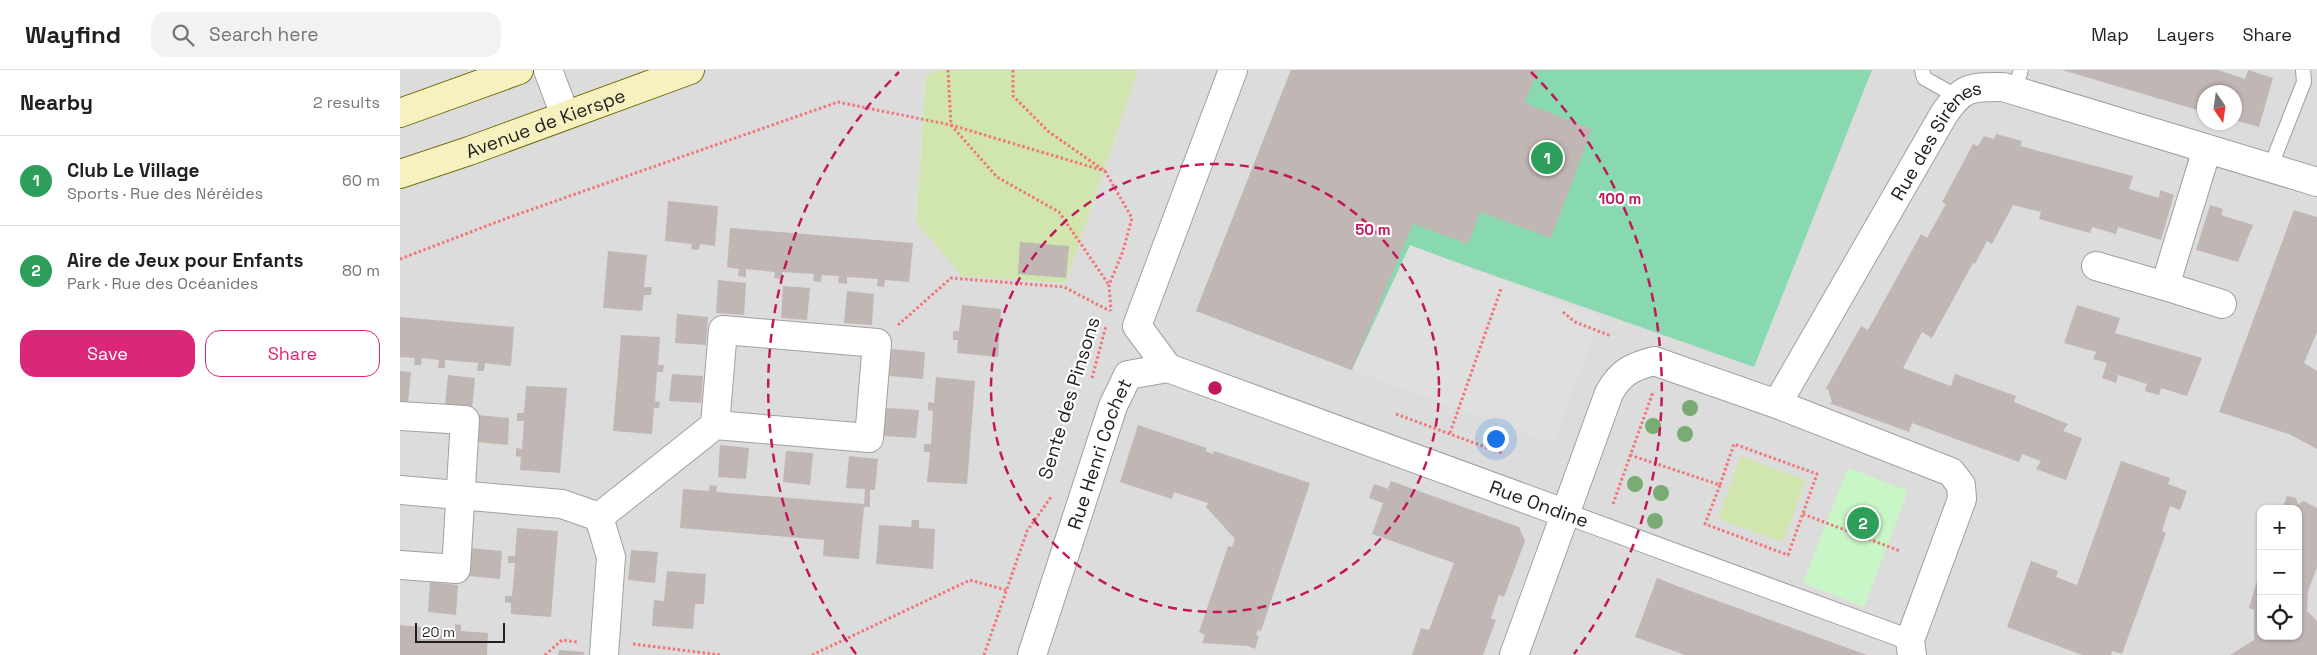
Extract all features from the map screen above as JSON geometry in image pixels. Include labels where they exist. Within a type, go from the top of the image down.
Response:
[{"type":"main road","points":[[400,113],[519,70]]},
{"type":"main road","name":"Avenue de Kierspe","points":[[400,174],[469,151],[690,70]]},
{"type":"street","points":[[548,70],[565,115]]},
{"type":"street","points":[[1168,368],[1137,326],[1233,70]]},
{"type":"street","name":"Rue des Sirènes","points":[[1778,404],[1956,96],[1977,87],[2003,87],[2017,80],[2208,149],[2317,182]]},
{"type":"street","points":[[2165,286],[2208,149]]},
{"type":"street","points":[[2096,266],[2222,304]]},
{"type":"street","points":[[599,517],[715,425],[868,438],[877,343],[723,330],[715,425]]},
{"type":"street","points":[[1514,655],[1609,393],[1617,378],[1641,364],[1654,361],[1778,404],[1951,472],[1960,485],[1962,499],[1911,648]]},
{"type":"street","name":"Rue Ondine","points":[[1168,368],[1605,528],[1911,648]]},
{"type":"street","name":"Rue Henri Cochet","points":[[1032,655],[1113,406],[1128,375],[1168,368]]},
{"type":"street","points":[[400,416],[465,420],[456,569],[400,565]]},
{"type":"street","points":[[400,490],[562,504],[599,517]]},
{"type":"street","points":[[599,517],[611,558],[604,655]]},
{"type":"lane","points":[[1922,70],[1924,78],[1956,96]]},
{"type":"lane","points":[[2270,168],[2304,82],[2303,70]]},
{"type":"path","points":[[948,70],[951,125],[997,177],[1059,212],[1108,285]]},
{"type":"path","points":[[1014,70],[1013,96],[1049,132],[1105,171],[1132,218],[1123,251],[1108,285]]},
{"type":"path","points":[[400,259],[519,214],[838,102],[951,125],[1105,171]]},
{"type":"path","points":[[877,343],[951,278],[1064,287],[1111,311]]},
{"type":"path","name":"Sente des Pinsons","points":[[1089,387],[1111,311],[1108,285]]},
{"type":"path","points":[[1450,433],[1501,289]]},
{"type":"path","points":[[1563,312],[1575,322],[1611,336]]},
{"type":"path","points":[[1605,528],[1656,384]]},
{"type":"path","points":[[1396,414],[1504,454]]},
{"type":"path","points":[[1734,444],[1817,474],[1788,555],[1705,524],[1720,485],[1734,444]]},
{"type":"path","points":[[1630,455],[1720,485]]},
{"type":"path","name":"Sente des Pinsons","points":[[984,655],[1027,531],[1052,496]]},
{"type":"path","points":[[1802,514],[1900,551]]},
{"type":"path","points":[[812,655],[970,580],[1006,590]]},
{"type":"shaded area","points":[[400,70],[939,70],[926,75],[916,222],[939,247],[1066,283],[1138,70],[2317,70],[2317,655],[400,655]]},
{"type":"shaded area","points":[[1410,245],[1601,317],[1553,443],[1352,370]]},
{"type":"green space","points":[[939,70],[1138,70],[1066,283],[962,276],[916,222],[926,75]]},
{"type":"green space","points":[[1291,70],[1872,70],[1754,367],[1410,246],[1352,370],[1196,311]]},
{"type":"green space","points":[[1741,456],[1806,480],[1783,542],[1718,519]]},
{"type":"green space","points":[[1848,468],[1908,491],[1864,607],[1803,583]]},
{"type":"building","points":[[1291,70],[1538,70],[1525,103],[1592,129],[1551,238],[1480,212],[1468,244],[1413,224],[1352,370],[1196,311]]},
{"type":"building","points":[[2062,70],[2218,70],[2245,79],[2248,70],[2273,78],[2259,127],[2242,122],[2242,85],[2197,85],[2197,110]]},
{"type":"building","points":[[1996,134],[2022,141],[2020,146],[2133,176],[2129,189],[2159,198],[2160,190],[2174,195],[2161,240],[2118,227],[2116,234],[2092,227],[2090,233],[2039,219],[2041,212],[2013,205],[1992,244],[1987,241],[1975,264],[1973,263],[1932,338],[1922,332],[1903,368],[1951,386],[1955,374],[2016,396],[2014,402],[2068,424],[2063,431],[2082,438],[2066,480],[2036,469],[2041,461],[2022,454],[2019,462],[1912,423],[1909,432],[1829,403],[1832,402],[1828,389],[1825,390],[1861,326],[1868,330],[1921,234],[1927,238],[1946,204],[1942,202],[1973,144],[1978,146],[1984,136],[1994,139]]},
{"type":"building","points":[[668,201],[718,206],[715,246],[700,244],[699,250],[691,249],[692,244],[665,241]]},
{"type":"building","points":[[2210,205],[2223,209],[2221,215],[2253,225],[2238,262],[2196,250]]},
{"type":"building","points":[[2294,210],[2317,217],[2317,332],[2304,363],[2317,371],[2317,449],[2289,434],[2219,412]]},
{"type":"building","points":[[730,228],[913,243],[909,282],[885,280],[884,287],[877,286],[878,279],[847,277],[847,284],[838,283],[839,276],[822,275],[821,282],[813,281],[814,274],[782,272],[782,279],[774,278],[775,272],[746,269],[746,277],[738,276],[739,269],[727,267]]},
{"type":"building","points":[[1020,242],[1069,246],[1066,278],[1018,274]]},
{"type":"building","points":[[608,251],[647,255],[644,287],[652,287],[651,295],[644,295],[642,311],[603,308]]},
{"type":"building","points":[[718,280],[746,283],[744,315],[716,313]]},
{"type":"building","points":[[783,286],[810,288],[807,320],[781,318]]},
{"type":"building","points":[[847,291],[874,294],[872,325],[844,323]]},
{"type":"building","points":[[962,305],[1001,309],[998,357],[957,353],[958,340],[953,340],[953,331],[959,331]]},
{"type":"building","points":[[2077,305],[2120,318],[2115,333],[2202,358],[2187,396],[2161,388],[2159,395],[2145,391],[2147,384],[2118,375],[2116,383],[2102,378],[2107,363],[2093,359],[2096,352],[2064,343]]},
{"type":"building","points":[[677,314],[708,317],[706,345],[675,343]]},
{"type":"building","points":[[400,317],[514,327],[511,366],[485,363],[484,371],[477,371],[478,363],[445,360],[445,368],[438,368],[439,360],[422,358],[421,365],[414,365],[415,358],[400,357]]},
{"type":"building","points":[[621,335],[660,337],[658,365],[664,365],[663,372],[657,372],[655,401],[660,402],[659,408],[654,408],[652,434],[613,431]]},
{"type":"building","points":[[891,349],[925,352],[923,379],[889,376]]},
{"type":"building","points":[[400,371],[411,372],[408,403],[400,402]]},
{"type":"building","points":[[672,374],[703,376],[701,403],[669,401]]},
{"type":"building","points":[[448,375],[475,378],[472,409],[445,406]]},
{"type":"building","points":[[936,377],[975,381],[967,484],[927,482],[930,452],[924,452],[924,444],[931,444],[933,411],[928,410],[928,402],[934,403]]},
{"type":"building","points":[[526,386],[567,388],[560,473],[520,470],[521,457],[516,456],[516,448],[522,449],[524,421],[517,421],[517,413],[524,413]]},
{"type":"building","points":[[886,408],[919,410],[916,438],[884,436]]},
{"type":"building","points":[[477,415],[509,418],[508,445],[476,442]]},
{"type":"building","points":[[1138,425],[1207,448],[1205,451],[1213,454],[1214,451],[1310,483],[1261,631],[1258,630],[1256,635],[1259,636],[1255,649],[1248,646],[1202,643],[1205,635],[1199,632],[1228,546],[1232,547],[1235,539],[1206,507],[1208,503],[1174,492],[1172,499],[1120,482]]},
{"type":"building","points":[[720,445],[749,448],[746,479],[718,477]]},
{"type":"building","points":[[786,451],[813,453],[810,485],[783,482]]},
{"type":"building","points":[[849,456],[878,459],[875,490],[870,490],[870,507],[864,507],[859,559],[823,556],[824,540],[680,528],[683,489],[709,491],[710,485],[717,486],[716,492],[864,504],[865,489],[846,488]]},
{"type":"building","points":[[2121,461],[2170,478],[2168,484],[2187,491],[2180,510],[2170,506],[2162,531],[2166,533],[2122,654],[2112,651],[2111,655],[2082,655],[2007,627],[2031,561],[2058,571],[2056,577],[2077,585]]},
{"type":"building","points":[[1391,481],[1519,527],[1525,541],[1504,597],[1499,595],[1491,618],[1496,620],[1483,655],[1412,655],[1421,628],[1429,630],[1454,563],[1372,534],[1383,503],[1369,498],[1374,484],[1388,489]]},
{"type":"building","points":[[2287,496],[2296,498],[2298,504],[2304,501],[2317,508],[2317,567],[2308,591],[2307,611],[2317,621],[2317,655],[2230,655],[2254,640],[2254,610],[2249,608],[2257,581],[2257,640],[2302,640],[2302,505],[2284,505]]},
{"type":"building","points":[[912,520],[919,520],[919,528],[935,529],[933,569],[876,564],[879,525],[911,527]]},
{"type":"building","points":[[517,528],[558,531],[551,617],[511,614],[511,603],[505,602],[505,596],[512,596],[515,563],[508,563],[508,556],[515,556]]},
{"type":"building","points":[[470,548],[502,551],[500,579],[468,576]]},
{"type":"building","points":[[631,550],[658,552],[655,583],[628,580]]},
{"type":"building","points":[[667,571],[706,574],[704,604],[695,604],[693,629],[652,626],[654,600],[664,601]]},
{"type":"building","points":[[1657,578],[1867,655],[1685,655],[1635,637]]},
{"type":"building","points":[[430,582],[458,585],[456,615],[428,612]]},
{"type":"building","points":[[455,624],[461,625],[461,631],[488,633],[487,655],[400,655],[400,625],[455,630]]},
{"type":"building","points":[[559,650],[584,652],[584,655],[558,655]]},
{"type":"place","name":"Club Le Village","points":[[1547,158]]},
{"type":"place","name":"Aire de Jeux pour Enfants","points":[[1863,523]]}]
